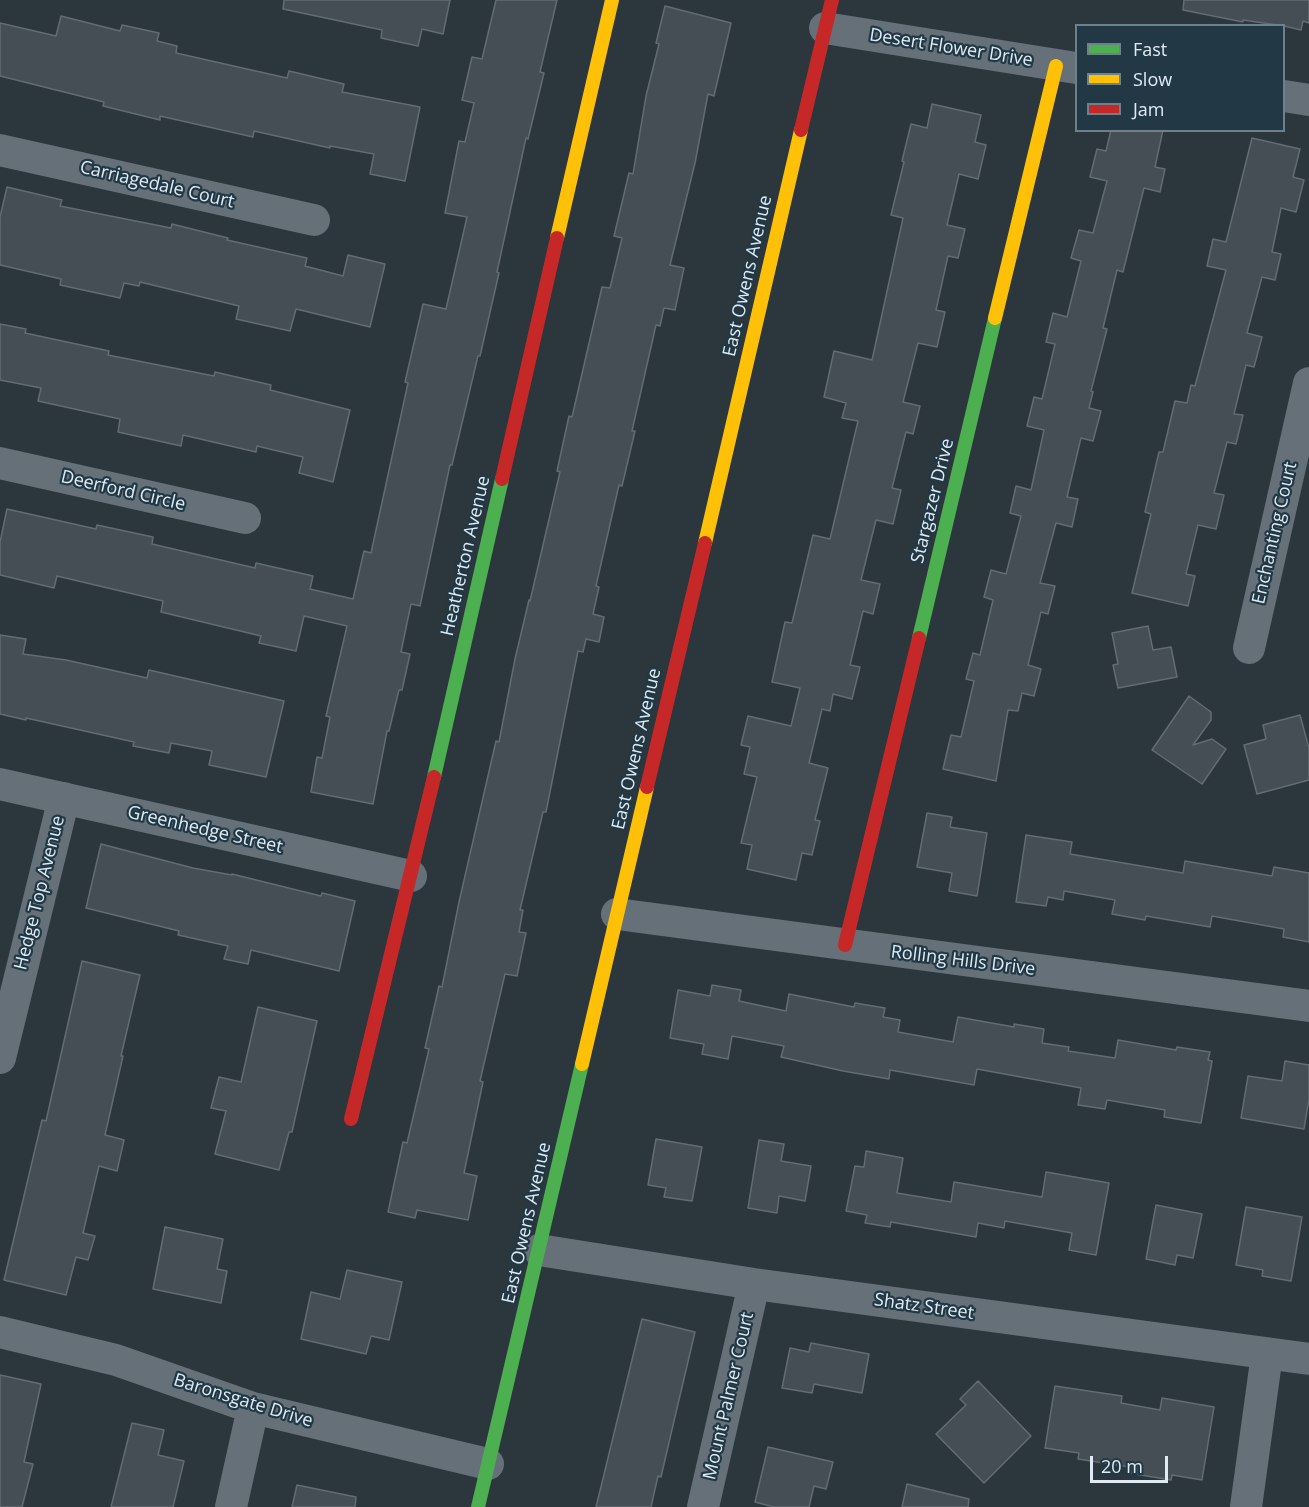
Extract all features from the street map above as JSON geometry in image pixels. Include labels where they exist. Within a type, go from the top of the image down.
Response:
[{"type":"street","name":"Heatherton Avenue","points":[[351,1119],[411,876],[612,0]]},
{"type":"street","name":"Desert Flower Drive","points":[[828,14],[1066,67]]},
{"type":"street","name":"East Owens Avenue","points":[[478,1507],[828,14]]},
{"type":"street","name":"Stargazer Drive","points":[[844,945],[1066,67]]},
{"type":"street","points":[[1285,96],[1309,100]]},
{"type":"street","name":"Carriagedale Court","points":[[0,150],[314,220]]},
{"type":"street","name":"Enchanting Court","points":[[1249,648],[1309,383]]},
{"type":"street","name":"Deerford Circle","points":[[0,463],[245,518]]},
{"type":"street","name":"Greenhedge Street","points":[[0,784],[411,876]]},
{"type":"street","name":"Hedge Top Avenue","points":[[0,1058],[64,798]]},
{"type":"street","name":"Rolling Hills Drive","points":[[617,914],[1309,1006]]},
{"type":"street","name":"Shatz Street","points":[[539,1250],[754,1284],[1309,1359]]},
{"type":"street","name":"Mount Palmer Court","points":[[703,1507],[754,1284]]},
{"type":"street","name":"Baronsgate Drive","points":[[0,1332],[116,1360],[253,1408],[488,1464]]},
{"type":"street","points":[[1246,1507],[1267,1354]]},
{"type":"street","points":[[231,1507],[253,1408]]},
{"type":"building","points":[[284,0],[450,0],[443,34],[422,29],[418,46],[381,38],[382,30],[283,9]]},
{"type":"building","points":[[496,0],[557,0],[540,72],[544,73],[528,139],[526,138],[497,272],[499,273],[480,356],[478,356],[452,465],[450,465],[420,606],[411,604],[401,652],[410,654],[402,690],[399,690],[389,731],[387,731],[373,804],[311,792],[317,757],[322,758],[330,717],[326,716],[347,626],[304,616],[296,651],[259,643],[261,636],[161,612],[163,601],[57,576],[54,588],[0,575],[0,542],[7,509],[96,529],[97,525],[153,537],[152,544],[255,568],[256,563],[313,576],[310,589],[353,599],[364,551],[371,553],[423,304],[446,309],[467,217],[445,213],[459,141],[465,142],[474,103],[462,100],[472,57],[482,59]]},
{"type":"building","points":[[1184,0],[1309,0],[1309,23],[1303,21],[1301,30],[1285,26],[1285,24],[1243,20],[1243,22],[1183,10]]},
{"type":"building","points":[[665,6],[731,23],[714,96],[708,94],[695,163],[670,265],[684,268],[675,310],[664,308],[660,326],[656,325],[632,431],[635,431],[622,486],[619,485],[596,586],[599,587],[593,614],[604,617],[599,642],[586,639],[583,652],[578,651],[546,812],[543,812],[520,910],[523,910],[519,932],[526,933],[517,976],[505,974],[480,1081],[483,1082],[464,1173],[477,1176],[468,1220],[417,1210],[415,1218],[388,1212],[403,1142],[407,1143],[429,1049],[425,1048],[439,986],[442,987],[496,741],[499,742],[515,659],[560,472],[557,471],[569,416],[572,417],[602,287],[610,288],[622,238],[614,236],[629,173],[633,174],[646,96],[659,44],[656,43]]},
{"type":"building","points":[[61,16],[120,31],[122,25],[159,33],[157,41],[177,46],[176,53],[287,78],[289,71],[344,84],[342,92],[420,107],[405,181],[370,174],[374,154],[330,146],[330,148],[254,131],[253,137],[160,116],[160,120],[103,106],[104,102],[0,76],[0,23],[56,36]]},
{"type":"building","points":[[932,104],[981,115],[975,142],[986,145],[978,179],[959,174],[947,225],[965,229],[958,258],[948,256],[936,310],[945,312],[937,347],[918,343],[903,402],[920,406],[913,434],[906,432],[892,488],[901,490],[893,524],[876,520],[861,580],[880,584],[873,614],[863,611],[850,665],[860,667],[852,699],[833,694],[830,711],[822,709],[809,763],[828,768],[815,820],[820,821],[812,855],[802,853],[796,880],[747,869],[752,845],[741,843],[757,777],[744,774],[750,747],[741,745],[748,716],[791,726],[800,688],[772,682],[785,622],[792,623],[813,535],[830,539],[858,421],[842,418],[846,403],[824,397],[834,351],[872,360],[903,218],[891,215],[904,162],[902,161],[911,124],[927,128]]},
{"type":"building","points":[[1111,132],[1163,132],[1155,167],[1165,169],[1160,192],[1144,188],[1123,272],[1117,270],[1103,328],[1107,329],[1091,391],[1093,392],[1089,408],[1101,411],[1093,441],[1081,438],[1067,497],[1078,499],[1072,527],[1056,523],[1040,583],[1055,586],[1048,614],[1041,612],[1028,665],[1041,669],[1034,696],[1022,693],[1018,711],[1008,710],[996,781],[943,769],[951,735],[961,737],[974,681],[966,679],[973,653],[980,655],[993,600],[984,597],[991,570],[1006,574],[1021,516],[1010,513],[1016,486],[1031,490],[1044,430],[1027,426],[1034,397],[1042,399],[1055,344],[1046,342],[1053,313],[1067,317],[1081,261],[1071,258],[1079,230],[1093,233],[1107,181],[1090,177],[1097,149],[1106,151]]},
{"type":"building","points":[[1252,138],[1300,149],[1293,177],[1304,180],[1296,212],[1281,208],[1272,252],[1281,254],[1275,280],[1262,277],[1247,333],[1262,337],[1254,367],[1246,365],[1234,414],[1243,415],[1236,444],[1227,442],[1214,493],[1224,495],[1216,529],[1198,525],[1186,574],[1195,576],[1188,606],[1132,593],[1151,514],[1145,512],[1159,452],[1163,452],[1175,401],[1187,403],[1191,385],[1195,386],[1226,270],[1207,266],[1213,239],[1226,242]]},
{"type":"building","points":[[7,187],[62,200],[60,206],[171,228],[172,224],[228,238],[227,240],[307,258],[305,266],[343,276],[348,255],[385,264],[370,327],[296,309],[290,331],[236,319],[239,306],[140,282],[139,286],[124,283],[120,298],[60,285],[61,279],[0,265],[0,217]]},
{"type":"building","points":[[0,324],[26,329],[25,333],[109,351],[108,355],[214,376],[215,372],[271,385],[270,390],[350,410],[333,482],[299,473],[303,457],[257,446],[256,452],[183,435],[181,446],[118,432],[120,419],[38,401],[41,388],[0,380]]},
{"type":"building","points":[[1148,626],[1153,650],[1171,647],[1177,677],[1118,688],[1113,665],[1118,664],[1112,633]]},
{"type":"building","points":[[0,635],[26,639],[23,654],[66,660],[147,678],[149,670],[284,701],[266,777],[209,765],[212,751],[171,743],[169,753],[133,746],[134,742],[0,714]]},
{"type":"building","points":[[1189,696],[1211,712],[1211,720],[1193,745],[1212,739],[1226,749],[1202,784],[1152,750]]},
{"type":"building","points":[[1300,715],[1309,748],[1309,780],[1257,794],[1244,745],[1266,739],[1263,725]]},
{"type":"building","points":[[927,813],[952,817],[950,827],[987,833],[977,896],[949,891],[952,873],[917,867]]},
{"type":"building","points":[[1026,835],[1072,842],[1070,854],[1183,873],[1185,861],[1272,876],[1274,867],[1309,873],[1309,942],[1283,937],[1284,929],[1212,916],[1210,927],[1146,916],[1145,920],[1112,914],[1115,900],[1064,891],[1063,900],[1048,897],[1046,906],[1016,902]]},
{"type":"building","points":[[101,844],[193,868],[232,874],[321,896],[322,893],[355,901],[339,971],[251,950],[248,964],[224,959],[228,946],[178,935],[179,931],[86,908]]},
{"type":"building","points":[[82,961],[140,975],[105,1135],[124,1140],[117,1171],[99,1166],[83,1233],[95,1236],[88,1260],[76,1257],[66,1295],[4,1280],[42,1120],[46,1121]]},
{"type":"building","points":[[712,985],[741,990],[739,1001],[786,1011],[789,994],[854,1007],[855,1003],[885,1008],[883,1017],[900,1020],[898,1032],[953,1042],[958,1017],[1014,1027],[1014,1024],[1044,1029],[1042,1043],[1069,1047],[1068,1051],[1115,1058],[1118,1040],[1176,1050],[1177,1047],[1210,1052],[1208,1060],[1212,1061],[1201,1123],[1164,1117],[1165,1110],[1107,1100],[1105,1109],[1078,1105],[1081,1088],[977,1069],[974,1085],[890,1070],[889,1079],[781,1057],[784,1046],[732,1036],[728,1059],[702,1054],[704,1044],[670,1038],[678,990],[710,996]]},
{"type":"building","points":[[258,1007],[317,1021],[292,1132],[289,1132],[279,1170],[215,1154],[226,1111],[211,1108],[219,1077],[241,1082]]},
{"type":"building","points":[[1285,1061],[1309,1065],[1309,1099],[1304,1129],[1241,1118],[1248,1076],[1282,1081]]},
{"type":"building","points":[[656,1139],[702,1147],[692,1201],[664,1197],[666,1188],[648,1185]]},
{"type":"building","points":[[759,1140],[784,1144],[781,1161],[811,1166],[805,1201],[779,1196],[777,1213],[748,1208]]},
{"type":"building","points":[[866,1151],[903,1158],[897,1193],[951,1202],[954,1182],[1042,1197],[1046,1172],[1109,1183],[1096,1255],[1069,1250],[1072,1233],[1005,1221],[1004,1228],[978,1223],[976,1237],[891,1222],[890,1227],[865,1223],[867,1215],[846,1211],[855,1166],[864,1167]]},
{"type":"building","points":[[1156,1205],[1202,1214],[1193,1258],[1177,1255],[1175,1265],[1146,1259]]},
{"type":"building","points":[[1246,1207],[1302,1217],[1291,1281],[1262,1276],[1263,1270],[1236,1265]]},
{"type":"building","points":[[165,1227],[223,1239],[217,1269],[227,1271],[221,1303],[153,1289]]},
{"type":"building","points":[[347,1270],[402,1282],[389,1340],[371,1336],[366,1354],[301,1339],[311,1292],[340,1299]]},
{"type":"building","points":[[642,1319],[695,1332],[661,1477],[658,1476],[651,1507],[596,1507]]},
{"type":"building","points":[[811,1343],[869,1354],[862,1393],[814,1384],[812,1393],[782,1388],[790,1348],[809,1352]]},
{"type":"building","points":[[0,1375],[41,1384],[24,1462],[33,1464],[22,1507],[0,1507]]},
{"type":"building","points":[[978,1381],[1031,1436],[984,1483],[936,1434],[966,1405],[960,1399]]},
{"type":"building","points":[[1055,1386],[1122,1396],[1121,1403],[1160,1410],[1162,1398],[1214,1407],[1202,1480],[1172,1475],[1171,1480],[1129,1473],[1130,1467],[1078,1459],[1079,1453],[1045,1448]]},
{"type":"building","points":[[132,1423],[164,1430],[158,1455],[184,1461],[173,1507],[111,1507]]},
{"type":"building","points":[[768,1447],[833,1462],[826,1489],[814,1486],[809,1507],[774,1507],[755,1502]]},
{"type":"building","points":[[907,1484],[969,1499],[968,1507],[902,1507]]},
{"type":"building","points":[[297,1485],[356,1497],[355,1507],[292,1507]]},
{"type":"traffic: fast","points":[[919,638],[995,318]]},
{"type":"traffic: fast","points":[[434,777],[502,479]]},
{"type":"traffic: fast","points":[[478,1507],[582,1064]]},
{"type":"traffic: slow","points":[[557,238],[612,0]]},
{"type":"traffic: slow","points":[[995,318],[1056,66]]},
{"type":"traffic: slow","points":[[705,543],[801,130]]},
{"type":"traffic: slow","points":[[582,1064],[647,787]]},
{"type":"traffic: jam","points":[[801,130],[832,0]]},
{"type":"traffic: jam","points":[[502,479],[557,238]]},
{"type":"traffic: jam","points":[[647,787],[705,543]]},
{"type":"traffic: jam","points":[[845,945],[919,638]]},
{"type":"traffic: jam","points":[[351,1119],[434,777]]}]
